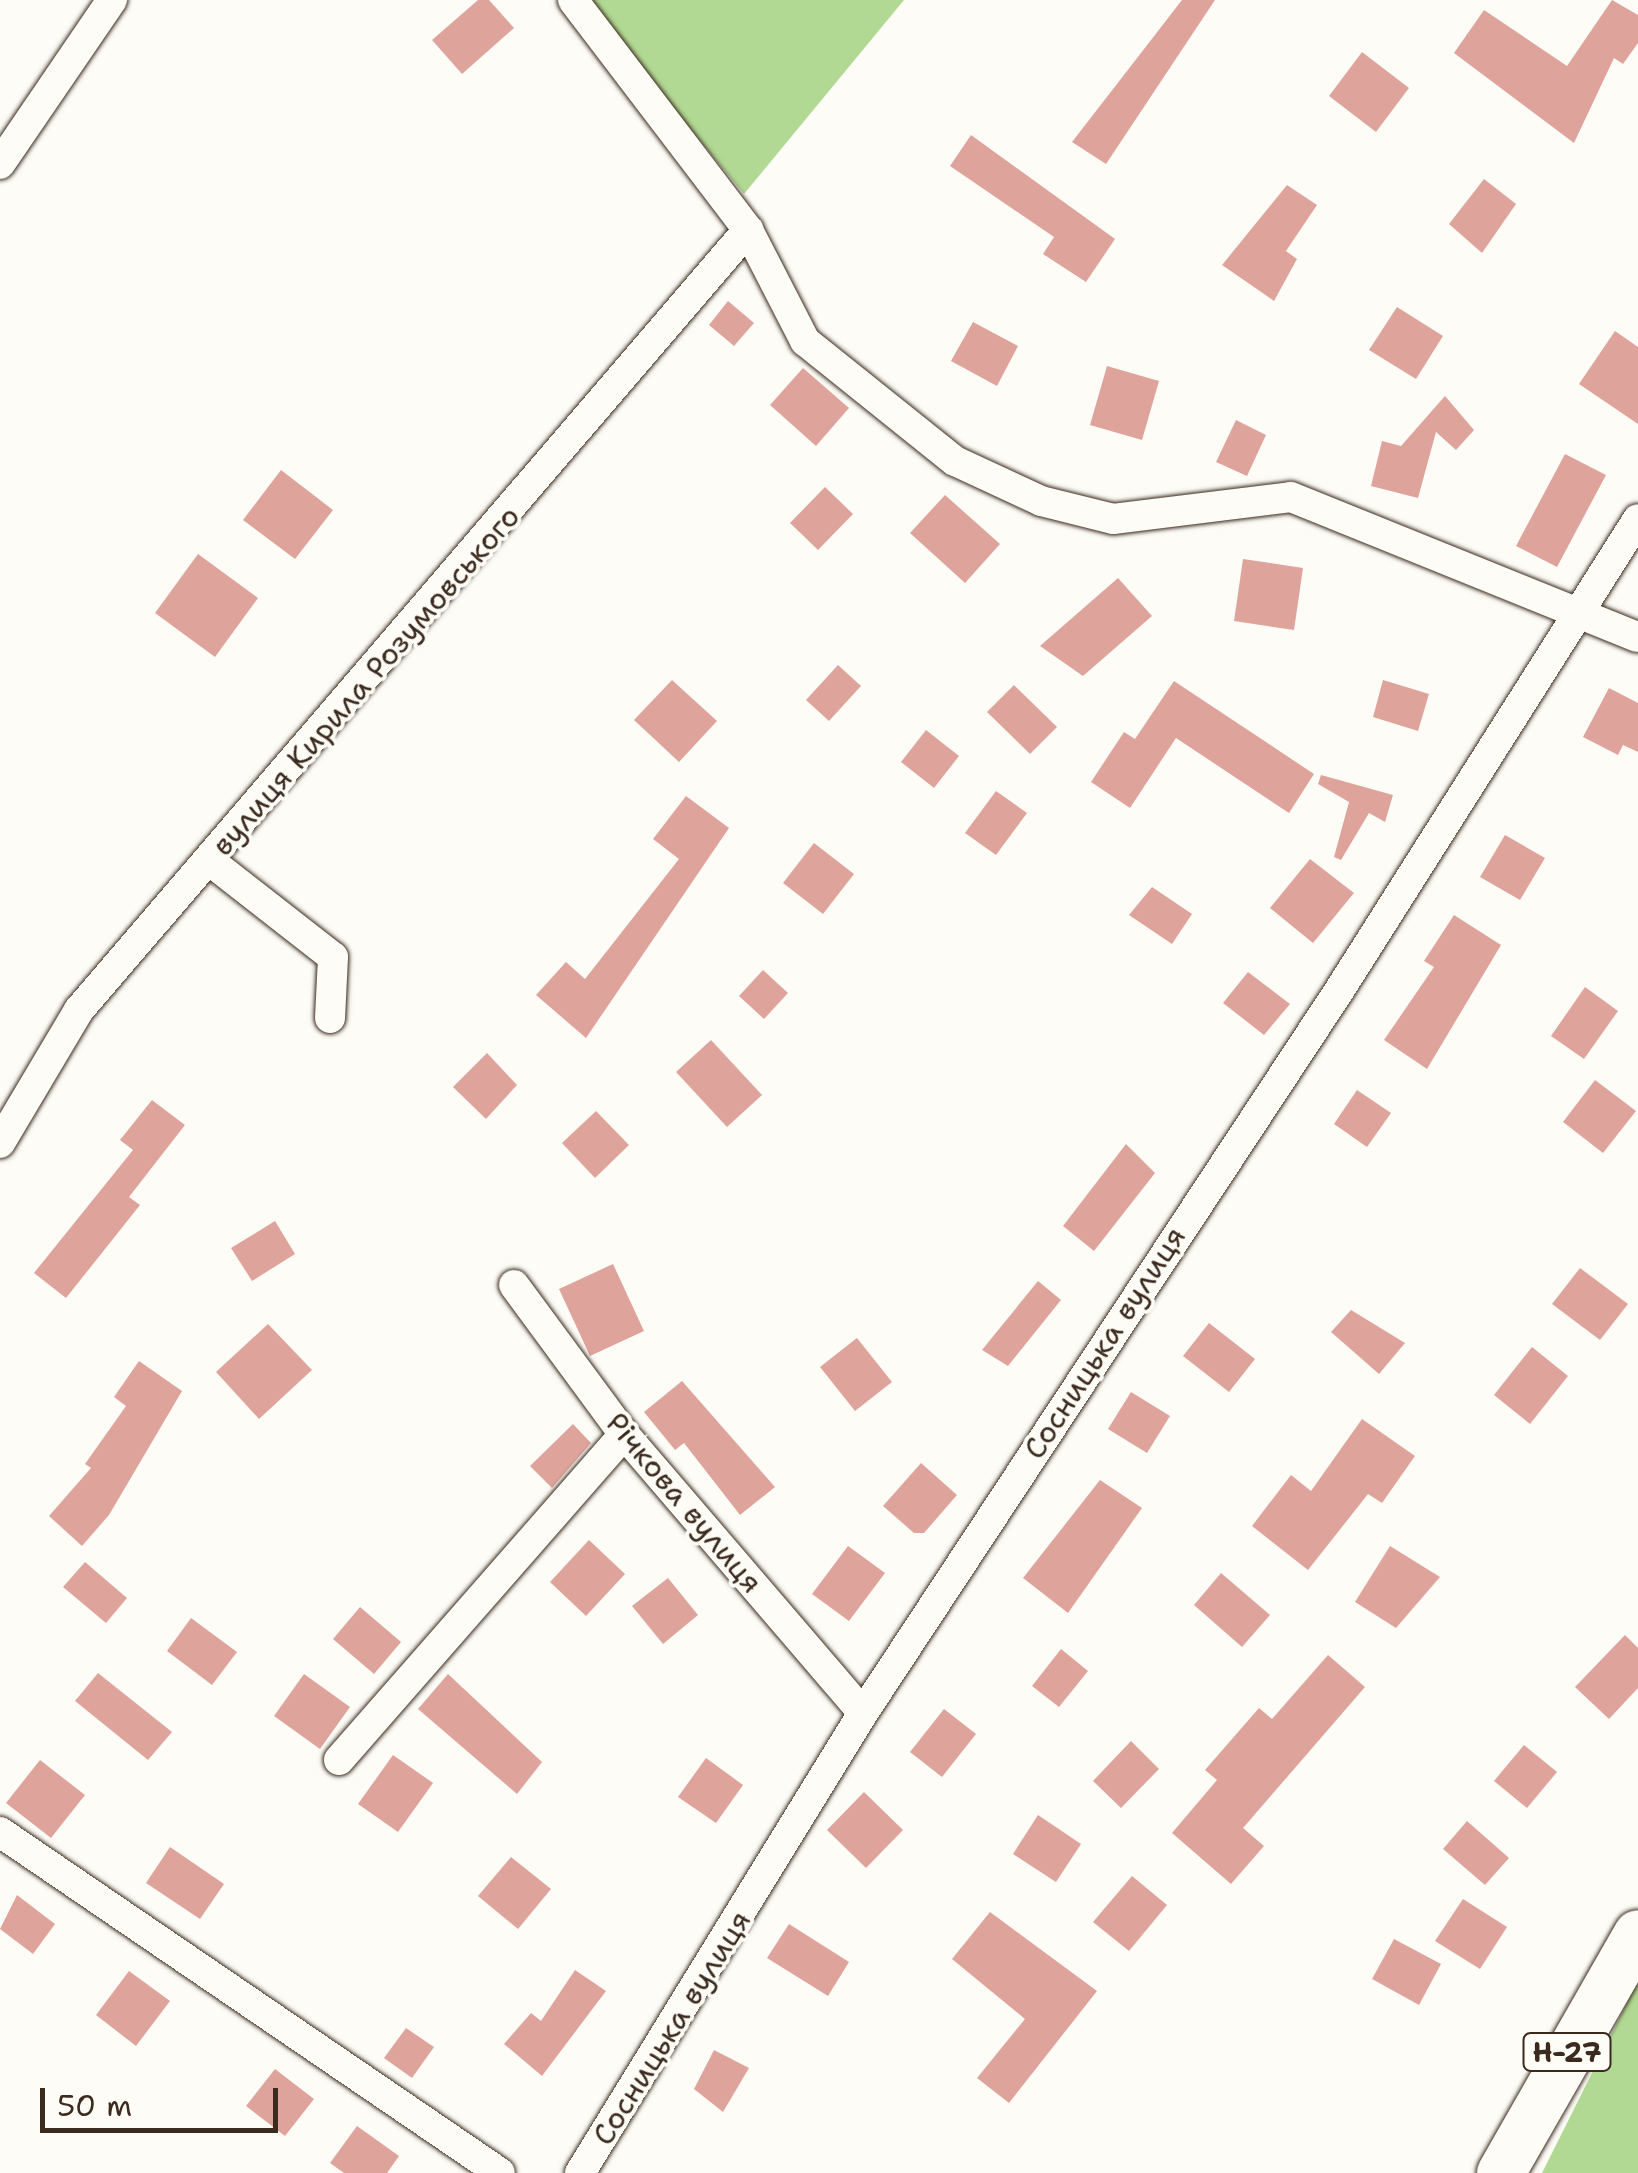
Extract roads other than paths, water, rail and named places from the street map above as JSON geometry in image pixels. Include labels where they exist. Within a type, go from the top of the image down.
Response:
[{"type":"main road","name":"Н-27","points":[[1501,2173],[1638,1934]]},
{"type":"street","points":[[0,164],[112,0]]},
{"type":"street","points":[[573,0],[748,230],[804,342],[955,461],[1041,501],[1113,519],[1291,497],[1638,637]]},
{"type":"street","name":"вулиця Кирила Розумовського","points":[[0,1143],[79,1010],[748,230]]},
{"type":"street","name":"Сосницька вулиця","points":[[580,2173],[864,1713],[1638,519]]},
{"type":"street","points":[[210,861],[333,957],[330,1018]]},
{"type":"street","name":"Річкова вулиця","points":[[514,1285],[624,1434],[864,1713]]},
{"type":"street","points":[[339,1760],[624,1434]]},
{"type":"street","points":[[0,1832],[500,2173]]}]
